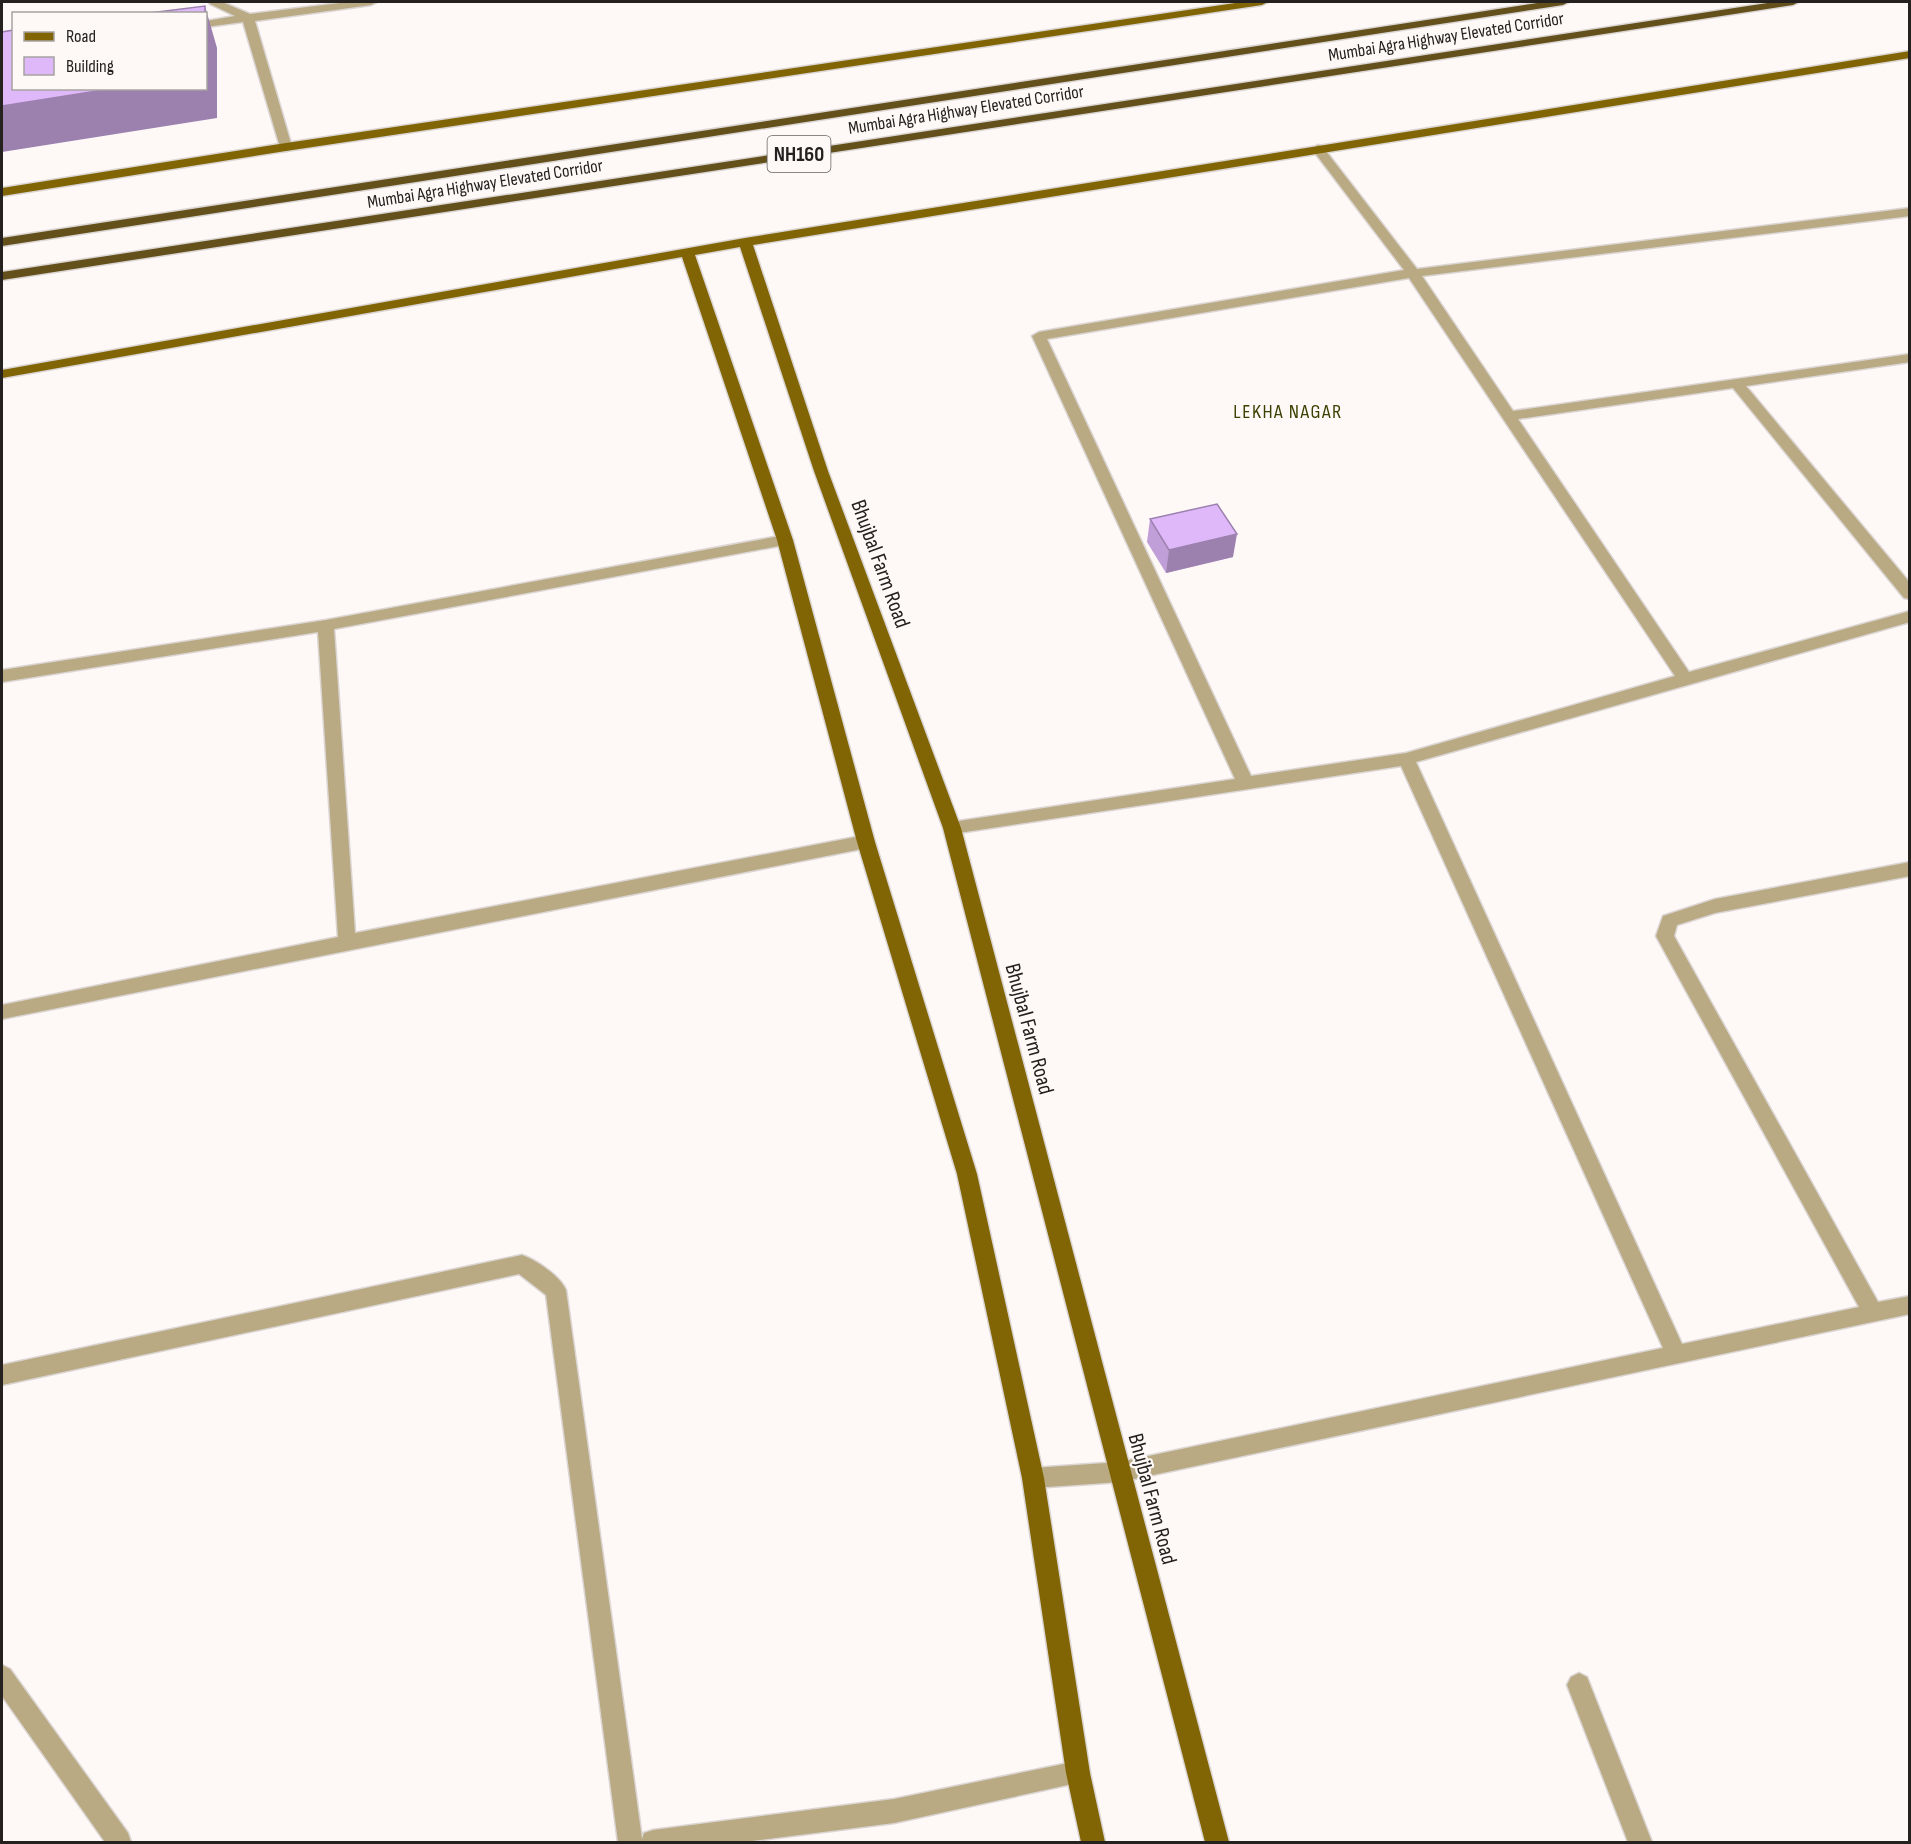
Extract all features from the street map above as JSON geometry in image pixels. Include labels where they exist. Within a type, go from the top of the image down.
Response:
[{"type":"highway","name":"Mumbai Agra Highway Elevated Corridor","points":[[2,242],[1563,2]]},
{"type":"highway","name":"Mumbai Agra Highway Elevated Corridor","points":[[2,276],[1793,2]]},
{"type":"main road","points":[[2,192],[286,147],[1259,2]]},
{"type":"main road","points":[[2,374],[745,242],[1910,54]]},
{"type":"main road","name":"Bhujbal Farm Road","points":[[745,242],[821,471],[952,828],[1217,1842]]},
{"type":"main road","points":[[687,252],[785,540],[866,842],[968,1174],[1033,1478],[1078,1773],[1093,1842]]},
{"type":"street","points":[[214,2],[248,18],[286,147]]},
{"type":"street","points":[[207,24],[371,2]]},
{"type":"street","points":[[1318,149],[1413,273],[1685,679]]},
{"type":"street","points":[[1246,784],[1039,336],[1413,273],[1910,212]]},
{"type":"street","points":[[1509,416],[1910,358]]},
{"type":"street","points":[[1736,383],[1910,594]]},
{"type":"street","points":[[2,676],[326,625],[785,540]]},
{"type":"street","points":[[952,828],[1406,759],[1910,616]]},
{"type":"street","points":[[326,625],[347,942]]},
{"type":"street","points":[[1406,759],[1677,1355]]},
{"type":"street","points":[[2,1012],[347,942],[866,842]]},
{"type":"street","points":[[1873,1313],[1665,936],[1669,921],[1688,913],[1910,869]]},
{"type":"street","points":[[2,1376],[522,1264],[556,1290],[630,1842]]},
{"type":"street","points":[[1033,1478],[1120,1472],[1910,1305]]},
{"type":"street","points":[[2,1677],[119,1842]]},
{"type":"street","points":[[1579,1685],[1640,1842]]},
{"type":"street","points":[[653,1842],[894,1811],[1078,1773]]},
{"type":"building","points":[[205,6],[205,12],[157,12]]},
{"type":"building","points":[[12,30],[12,90],[103,90],[2,106],[2,32]]},
{"type":"building","points":[[1217,504],[1237,534],[1169,550],[1150,519]]},
{"type":"district","name":"LEKHA NAGAR","points":[[1288,412]]}]
